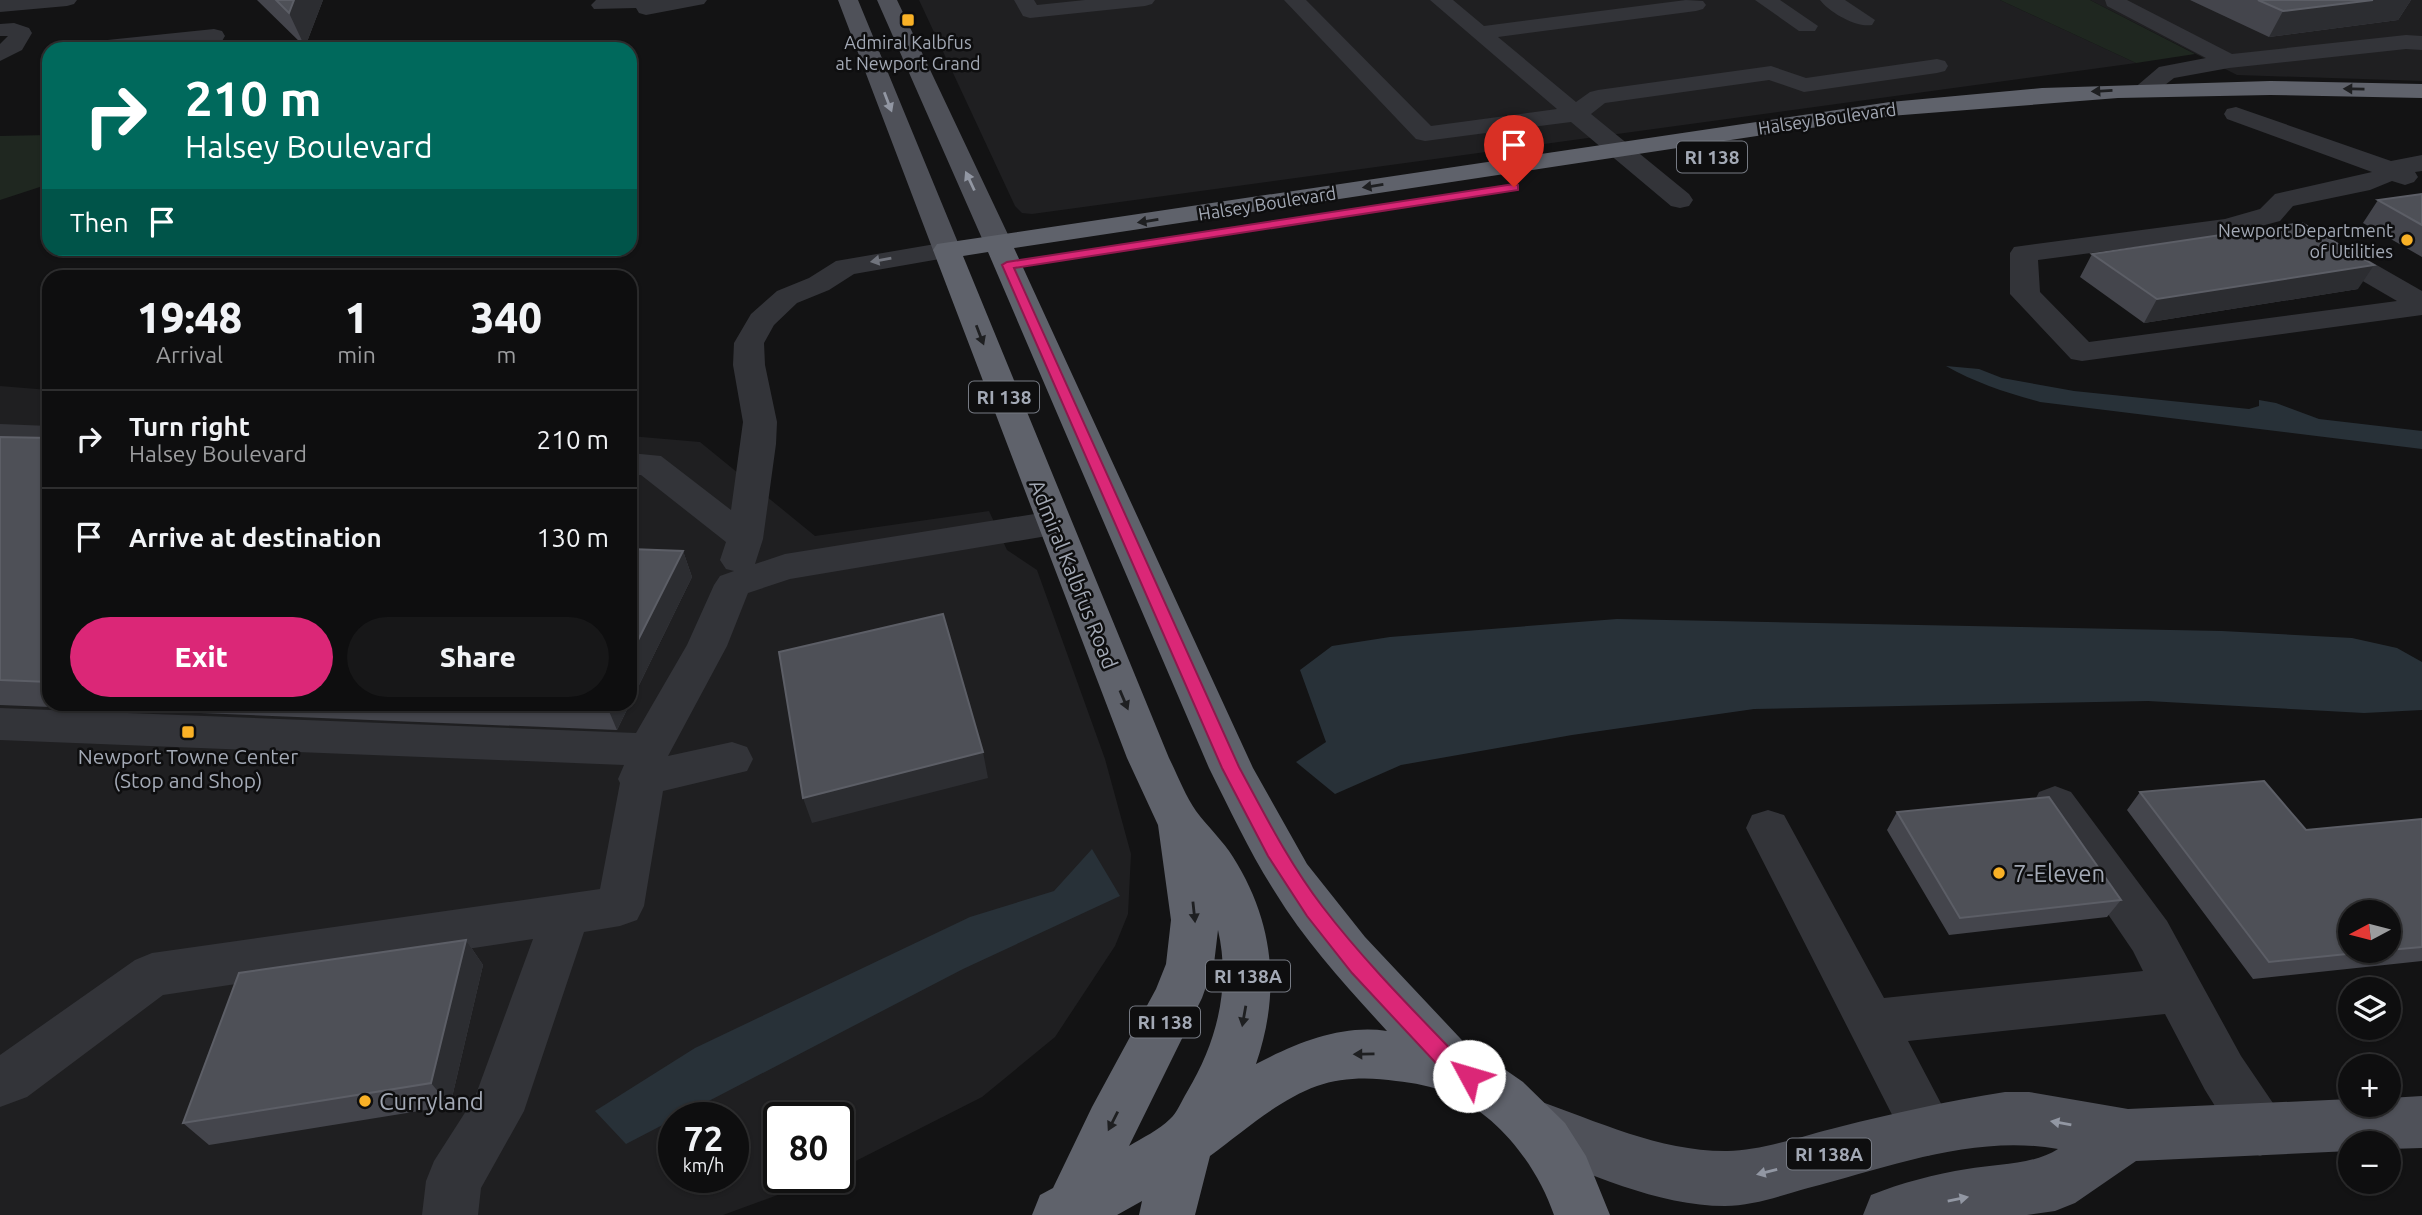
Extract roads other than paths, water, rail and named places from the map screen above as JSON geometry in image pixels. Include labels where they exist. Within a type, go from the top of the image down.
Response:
[{"type":"highway","name":"Halsey Boulevard","points":[[951,261],[1012,257],[1618,149],[1909,107],[2032,95],[2144,90],[2422,90]]},
{"type":"highway","points":[[2225,114],[2306,113]]},
{"type":"highway","name":"Halsey Boulevard","points":[[1262,227],[1836,139],[2005,123]]},
{"type":"highway","name":"RI 138","points":[[1012,257],[1231,768],[1274,850],[1314,911],[1359,966],[1455,1068],[1500,1095],[1536,1126],[1563,1166],[1582,1215]]},
{"type":"highway","name":"Admiral Kalbfus Road","points":[[951,261],[1120,691],[1178,821],[1216,868],[1230,892],[1243,929],[1248,958],[1246,1007],[1240,1036],[1227,1071],[1191,1138]]},
{"type":"highway","name":"RI 138","points":[[1067,1212],[1172,1008],[1190,964],[1195,920],[1178,821]]},
{"type":"highway","points":[[1067,1212],[1191,1138],[1271,1082],[1321,1059],[1350,1054],[1381,1054],[1455,1068]]},
{"type":"highway","name":"RI 138A","points":[[1167,1215],[1174,1184],[1191,1138]]},
{"type":"main road","name":"Admiral Kalbfus Road","points":[[848,0],[951,261]]},
{"type":"main road","points":[[887,0],[1012,257]]},
{"type":"main road","name":"RI 138A","points":[[1536,1126],[1649,1167],[1694,1177],[1728,1179],[1787,1167],[1928,1130],[2005,1118],[2029,1118],[2128,1135],[2422,1122]]},
{"type":"main road","points":[[1891,1215],[1964,1197],[2055,1183],[2128,1135]]},
{"type":"street","points":[[0,6],[67,0]]},
{"type":"street","points":[[601,5],[651,5],[697,0]]},
{"type":"street","points":[[1024,0],[1030,12],[1145,0]]},
{"type":"street","points":[[1294,0],[1425,134],[1575,114],[1598,97],[1772,73],[1804,85],[1937,66]]},
{"type":"street","points":[[1440,0],[1680,200]]},
{"type":"street","points":[[1566,0],[1591,19]]},
{"type":"street","points":[[1479,33],[1696,5],[1688,0]]},
{"type":"street","points":[[1765,0],[1807,26]]},
{"type":"street","points":[[1830,0],[1864,20]]},
{"type":"street","points":[[2117,0],[2114,2],[2229,61]]},
{"type":"street","points":[[1512,9],[1534,26]]},
{"type":"street","points":[[0,30],[14,29],[21,33],[14,45],[0,54]]},
{"type":"street","points":[[156,42],[214,36]]},
{"type":"street","points":[[2144,90],[2167,72],[2229,61],[2406,42],[2422,43]]},
{"type":"street","points":[[2225,114],[2389,169],[2422,186]]},
{"type":"street","points":[[2290,226],[2284,200],[2361,184],[2381,177],[2389,169],[2422,163]]},
{"type":"street","points":[[2290,226],[2422,305],[2082,352],[2025,294],[2024,253],[2227,227],[2290,226]]},
{"type":"street","points":[[0,1082],[8,1080],[152,975],[620,906],[644,765],[707,646],[733,585],[745,539],[760,444],[760,422],[749,365],[749,343],[762,320],[774,307],[788,297],[819,284],[850,285],[951,261]]},
{"type":"street","points":[[0,434],[42,436]]},
{"type":"street","points":[[637,464],[649,464],[745,539]]},
{"type":"street","points":[[733,585],[785,567],[1054,523]]},
{"type":"street","points":[[0,724],[644,765],[732,759]]},
{"type":"street","points":[[2055,804],[2150,936],[2223,1073],[2260,1130]]},
{"type":"street","points":[[1768,828],[1928,1130]]},
{"type":"street","points":[[450,1215],[454,1181],[497,1111],[565,915]]},
{"type":"street","points":[[1872,1022],[2178,990]]},
{"type":"place","name":"Admiral Kalbfus at Newport Grand","points":[[908,20]]},
{"type":"place","name":"Newport Department of Utilities","points":[[2407,240]]},
{"type":"place","name":"Newport Towne Center (Stop and Shop)","points":[[188,732]]},
{"type":"place","name":"7-Eleven","points":[[1999,873]]},
{"type":"place","name":"Curryland","points":[[365,1101]]}]
